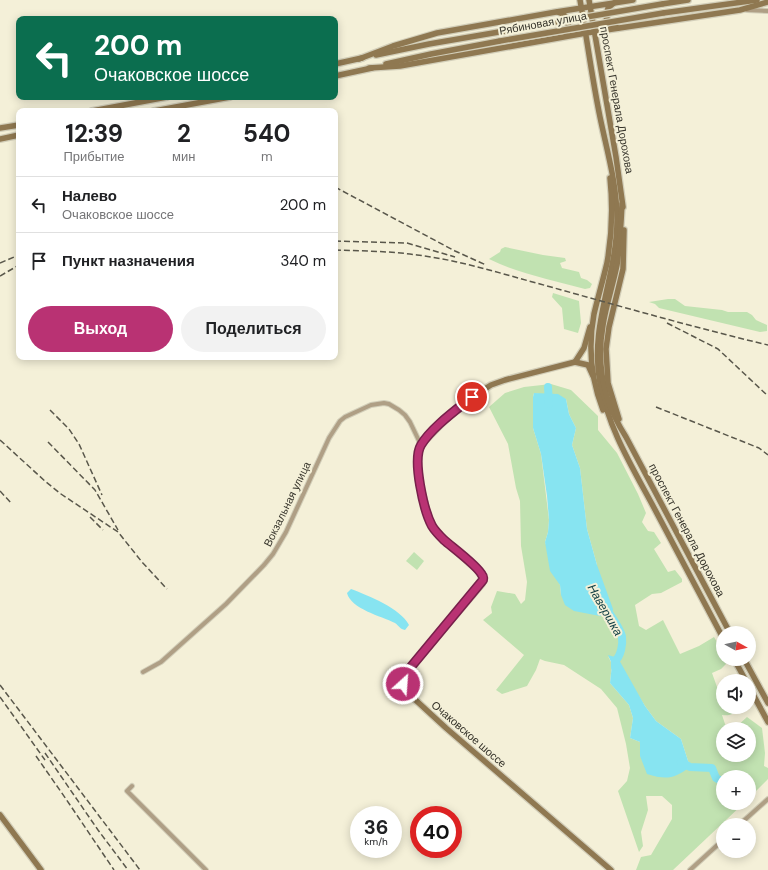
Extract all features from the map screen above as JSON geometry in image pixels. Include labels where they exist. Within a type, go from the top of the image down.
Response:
[{"type":"main road","name":"проспект Генерала Дорохова","points":[[580,0],[615,187],[616,235],[613,264],[599,324],[597,359],[599,381],[605,404],[620,444]]},
{"type":"main road","points":[[359,59],[393,46],[437,33],[582,8],[590,3],[633,0]]},
{"type":"main road","name":"Рябиновая улица","points":[[338,63],[429,44],[688,0]]},
{"type":"main road","name":"Рябиновая улица","points":[[338,75],[431,54],[500,41],[757,0]]},
{"type":"main road","points":[[615,2],[608,8],[606,17],[611,25],[620,28]]},
{"type":"main road","points":[[369,68],[400,66],[586,33],[740,10],[768,2]]},
{"type":"main road","name":"проспект Генерала Дорохова","points":[[590,3],[616,158],[622,204],[624,241],[623,269],[608,332],[606,361],[608,383],[626,437],[726,626]]},
{"type":"main road","points":[[556,12],[564,14],[569,21],[569,26],[566,33],[559,38]]},
{"type":"main road","points":[[108,108],[151,100]]},
{"type":"main road","points":[[170,108],[214,100]]},
{"type":"main road","points":[[0,128],[16,125]]},
{"type":"main road","name":"проспект Генерала Дорохова","points":[[604,134],[610,182],[611,226],[607,262],[593,324],[591,347],[593,376],[605,415],[613,433],[717,626]]},
{"type":"main road","points":[[0,139],[16,136]]},
{"type":"main road","points":[[575,362],[584,348],[597,302]]},
{"type":"main road","points":[[421,445],[451,414],[472,397],[491,385],[575,362],[588,365],[593,376]]},
{"type":"main road","name":"Очаковское шоссе","points":[[421,445],[417,457],[419,480],[426,511],[432,525],[443,539],[478,569],[483,575],[483,578],[482,584],[405,674],[403,681],[404,688],[446,728],[611,870]]},
{"type":"main road","points":[[748,666],[768,703]]},
{"type":"main road","points":[[756,700],[768,722]]},
{"type":"main road","points":[[0,815],[41,870]]},
{"type":"street","points":[[740,10],[768,11]]},
{"type":"street","name":"Вокзальная улица","points":[[143,672],[162,662],[226,604],[264,565],[280,543],[329,438],[337,425],[345,417],[371,405],[384,403],[389,404],[399,410],[410,422],[421,445]]},
{"type":"street","points":[[132,786],[127,791],[206,870]]},
{"type":"street","points":[[747,818],[768,799]]},
{"type":"street","points":[[690,870],[716,846]]},
{"type":"green space","points":[[505,247],[565,258],[566,261],[560,263],[562,268],[579,272],[581,278],[592,284],[590,288],[585,289],[524,273],[489,259]]},
{"type":"green space","points":[[553,293],[579,301],[581,323],[578,333],[564,329],[562,308],[552,297]]},
{"type":"green space","points":[[675,299],[685,306],[728,312],[747,312],[756,320],[767,325],[767,331],[760,332],[659,308],[655,304],[649,302]]},
{"type":"green space","points":[[551,384],[571,390],[598,416],[598,430],[617,453],[646,513],[642,522],[648,531],[654,532],[661,543],[654,549],[668,572],[675,570],[682,579],[682,582],[661,593],[652,594],[635,605],[639,626],[646,630],[663,620],[680,654],[699,646],[714,637],[716,640],[716,666],[724,666],[712,673],[716,684],[716,714],[732,714],[722,715],[724,722],[716,722],[716,762],[756,762],[756,724],[762,728],[765,753],[764,766],[768,768],[768,779],[756,791],[756,770],[716,770],[716,810],[737,810],[728,818],[716,818],[716,829],[673,870],[636,870],[641,857],[651,855],[672,819],[672,805],[662,796],[646,796],[648,810],[641,832],[643,846],[639,852],[618,791],[627,781],[630,768],[626,744],[617,708],[601,689],[564,665],[540,659],[527,686],[502,694],[496,690],[524,655],[483,620],[492,613],[491,607],[497,591],[515,594],[521,604],[525,600],[527,582],[521,546],[520,501],[516,488],[508,444],[489,407],[505,393],[524,387]],"holes":[[[534,393],[566,399],[569,414],[576,428],[572,445],[580,468],[587,529],[597,565],[561,595],[560,585],[545,542],[549,520],[541,454],[533,428],[533,397]],[[608,656],[632,685],[656,721],[681,739],[690,767],[640,756],[640,742],[630,738],[633,718],[629,705],[610,683],[612,664]]]},
{"type":"green space","points":[[414,552],[424,561],[417,570],[406,561]]},
{"type":"green space","points":[[747,717],[754,722],[742,722]]},
{"type":"water","points":[[534,393],[558,394],[566,399],[569,414],[576,428],[572,445],[580,468],[587,529],[597,565],[613,609],[612,614],[600,616],[574,611],[565,605],[561,595],[560,585],[550,571],[545,542],[549,520],[547,496],[541,454],[533,428]]},
{"type":"water","points":[[351,589],[383,603],[399,613],[409,625],[405,630],[403,630],[395,623],[360,608],[350,599],[347,593]]},
{"type":"water","points":[[608,655],[618,658],[645,706],[656,721],[681,739],[690,767],[679,774],[665,778],[647,774],[640,756],[640,742],[630,738],[633,718],[629,705],[610,683],[612,664]]},
{"type":"waterway","name":"Навершка","points":[[548,387],[549,404]]},
{"type":"waterway","name":"Навершка","points":[[604,605],[622,637],[621,650],[615,661],[615,667]]},
{"type":"waterway","name":"Навершка","points":[[681,762],[690,767],[712,768],[716,778]]},
{"type":"railway","points":[[338,189],[455,251],[486,265]]},
{"type":"railway","points":[[338,241],[407,243],[455,257]]},
{"type":"railway","points":[[338,250],[397,253],[433,257],[464,263],[768,345]]},
{"type":"railway","points":[[0,263],[16,256]]},
{"type":"railway","points":[[0,276],[16,267]]},
{"type":"railway","points":[[667,323],[718,349],[768,396]]},
{"type":"railway","points":[[656,407],[759,448],[768,455]]},
{"type":"railway","points":[[50,410],[69,429],[79,444],[102,495]]},
{"type":"railway","points":[[0,440],[61,494],[118,532],[142,562],[167,589]]},
{"type":"railway","points":[[48,442],[95,490],[118,530]]},
{"type":"railway","points":[[0,491],[12,504]]},
{"type":"railway","points":[[90,517],[103,530]]},
{"type":"railway","points":[[0,685],[140,870]]},
{"type":"railway","points":[[0,697],[45,760]]},
{"type":"railway","points":[[45,753],[98,830],[128,870]]},
{"type":"railway","points":[[36,756],[114,870]]},
{"type":"route","points":[[403,684],[405,674],[482,584],[483,580],[483,575],[478,569],[437,534],[432,525],[423,500],[417,457],[418,450],[427,438],[451,414],[472,397]]}]
